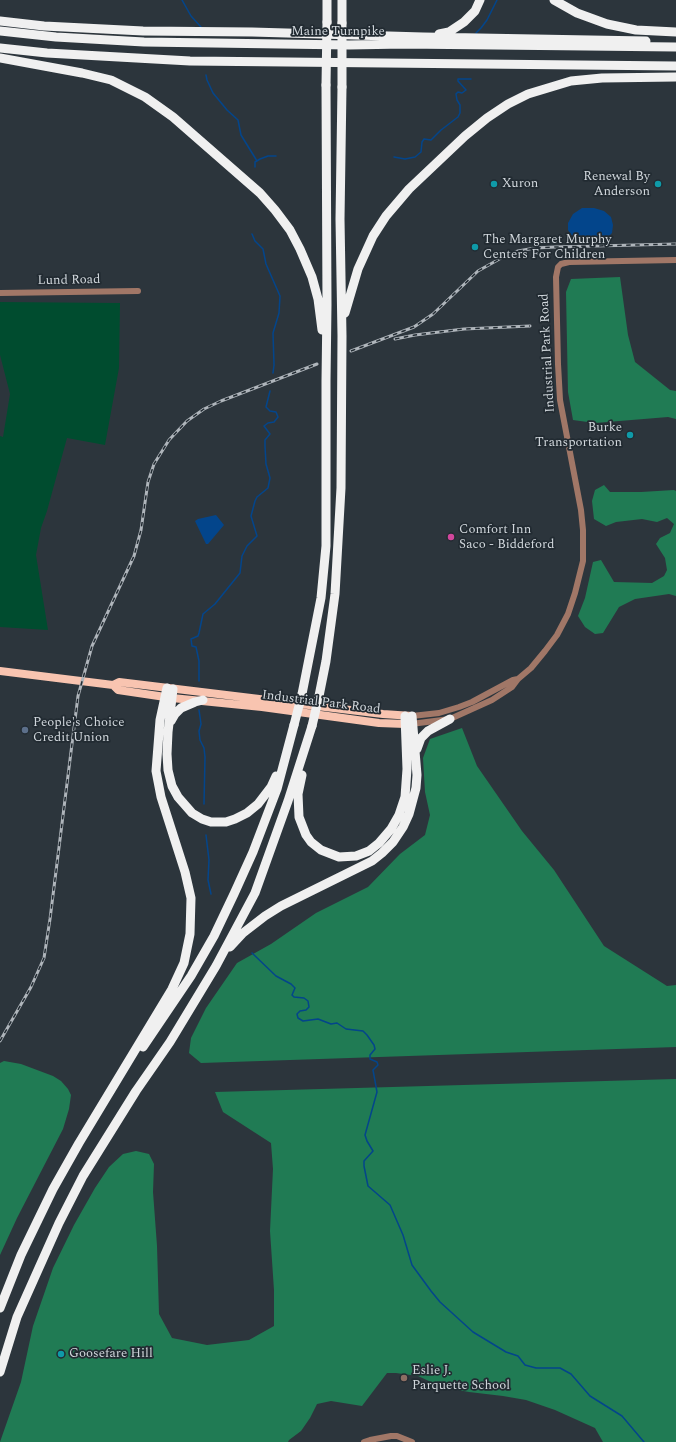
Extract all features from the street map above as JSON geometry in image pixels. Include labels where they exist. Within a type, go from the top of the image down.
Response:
[{"type":"highway","points":[[110,1092],[154,1032],[191,976],[214,936],[253,852],[277,789],[285,761],[302,694],[321,598],[326,546],[326,0]]},
{"type":"highway","points":[[342,0],[340,219],[342,336],[341,488],[331,623],[319,696],[300,784],[298,806],[299,817],[306,835],[311,842],[321,850],[339,857],[349,857],[363,853],[374,847],[387,835],[399,815],[406,790],[409,720]]},
{"type":"highway","points":[[423,37],[449,32],[460,26],[472,14],[480,0]]},
{"type":"highway","points":[[554,0],[577,13],[607,24],[636,30],[676,32]]},
{"type":"highway","points":[[0,21],[44,26],[143,31],[676,41]]},
{"type":"highway","name":"Maine Turnpike","points":[[0,30],[56,37],[144,42],[349,46],[404,44],[676,48]]},
{"type":"highway","points":[[0,48],[47,53],[190,61],[676,66]]},
{"type":"highway","points":[[0,58],[82,72],[111,80],[135,92],[155,103],[174,117],[260,193],[290,230],[310,272],[320,312],[326,380]]},
{"type":"highway","points":[[342,336],[346,307],[358,269],[379,226],[392,208],[409,190],[486,118],[508,104],[528,94],[570,81],[602,78],[676,77]]},
{"type":"highway","points":[[169,693],[167,763],[175,792],[181,802],[192,814],[211,822],[226,822],[236,819],[252,809],[271,787],[285,761]]},
{"type":"highway","points":[[0,1308],[21,1255],[53,1189],[172,989],[184,962],[190,934],[191,910],[188,883],[161,797],[156,771],[158,733],[169,693]]},
{"type":"highway","points":[[168,732],[173,717],[181,708],[204,700]]},
{"type":"highway","points":[[415,758],[421,738],[428,731],[450,719]]},
{"type":"highway","points":[[216,966],[237,939],[265,916],[281,906],[372,861],[387,849],[400,833],[412,806],[416,781],[415,758],[409,720]]},
{"type":"highway","points":[[0,1372],[17,1317],[59,1222],[83,1176],[136,1091],[170,1042],[216,966],[255,892],[288,801],[312,726]]},
{"type":"main road","name":"Industrial Park Road","points":[[0,671],[112,685],[119,682],[204,700],[379,723],[409,720]]},
{"type":"main road","name":"Industrial Park Road","points":[[169,693],[383,714],[409,720]]},
{"type":"street","name":"Industrial Park Road","points":[[409,720],[450,719],[492,700],[512,687],[518,679],[531,668],[562,627],[578,586],[583,561],[584,537],[582,516],[563,416],[559,383],[557,269],[561,264],[569,262],[676,260]]},
{"type":"street","name":"Lund Road","points":[[0,293],[138,292]]},
{"type":"street","name":"Industrial Park Road","points":[[409,720],[439,713],[472,702],[513,680],[518,679]]},
{"type":"street","points":[[364,1442],[397,1436],[412,1442]]},
{"type":"green space","points":[[620,277],[628,335],[635,362],[670,390],[676,391],[676,419],[668,417],[595,423],[573,420],[568,392],[566,292],[571,279]]},
{"type":"green space","points":[[0,302],[120,303],[119,368],[105,445],[67,438],[41,528],[36,555],[48,630],[0,627],[0,436],[3,437],[10,394],[0,355]]},
{"type":"green space","points":[[604,485],[610,492],[676,491],[676,596],[669,594],[635,599],[619,607],[603,633],[595,634],[585,627],[578,616],[585,598],[593,562],[601,560],[614,582],[652,583],[664,576],[667,570],[665,558],[656,544],[660,538],[670,533],[674,524],[667,518],[657,522],[642,519],[616,522],[606,526],[594,519],[592,501],[595,490]]},
{"type":"green space","points":[[462,728],[477,766],[522,831],[554,870],[604,946],[667,986],[676,985],[676,1047],[201,1063],[189,1053],[191,1038],[206,1008],[237,963],[271,944],[316,913],[368,887],[400,854],[425,835],[430,815],[425,792],[423,758],[430,739]]},
{"type":"green space","points":[[4,1061],[21,1064],[53,1076],[61,1081],[71,1095],[69,1109],[63,1129],[17,1218],[0,1255],[0,1063]]},
{"type":"green space","points":[[676,1079],[676,1442],[603,1442],[595,1428],[555,1410],[526,1400],[442,1387],[418,1376],[387,1373],[362,1406],[331,1401],[317,1404],[301,1431],[288,1442],[0,1442],[21,1382],[33,1326],[53,1268],[74,1225],[95,1188],[109,1167],[123,1154],[136,1151],[149,1154],[154,1164],[153,1192],[157,1246],[159,1314],[172,1338],[207,1345],[249,1340],[274,1326],[274,1290],[270,1231],[273,1169],[271,1143],[223,1112],[215,1092]]},
{"type":"water","points":[[582,208],[594,208],[604,211],[611,217],[613,225],[612,233],[605,240],[580,239],[573,237],[568,230],[568,223],[573,214]]},
{"type":"water","points":[[216,515],[224,525],[208,544],[206,544],[195,521]]},
{"type":"waterway","points":[[182,0],[191,16],[201,27]]},
{"type":"waterway","points":[[476,33],[487,20],[497,0]]},
{"type":"waterway","points":[[206,75],[213,93],[227,110],[238,120],[241,135],[257,161]]},
{"type":"waterway","points":[[394,157],[405,159],[415,157],[421,152],[422,142],[424,139],[431,140],[458,117],[460,113],[460,105],[456,94],[458,92],[462,93],[466,90],[458,79],[471,79]]},
{"type":"waterway","points":[[255,167],[255,162],[260,159],[268,156],[276,156]]},
{"type":"waterway","points":[[252,234],[255,241],[263,249],[266,264],[280,296],[279,313],[273,333],[273,373]]},
{"type":"waterway","points":[[199,681],[199,661],[196,647],[192,646],[191,639],[198,636],[203,614],[215,604],[240,573],[242,556],[247,546],[257,536],[251,516],[255,501],[257,497],[268,488],[270,478],[266,464],[265,446],[265,440],[270,434],[264,426],[268,423],[274,422],[278,417],[276,412],[270,411],[266,407],[270,391]]},
{"type":"waterway","points":[[199,710],[201,724],[199,731],[200,740],[204,748],[205,757],[204,804]]},
{"type":"waterway","points":[[206,835],[209,860],[208,880],[211,894]]},
{"type":"waterway","points":[[252,953],[276,976],[291,984],[295,988],[292,995],[294,997],[304,998],[308,1001],[309,1007],[306,1010],[300,1011],[297,1014],[298,1018],[303,1021],[318,1019],[331,1024],[337,1023],[346,1029],[363,1031],[374,1045],[375,1049],[370,1055],[370,1059],[377,1062],[378,1065],[373,1070],[377,1092],[365,1135],[373,1151],[364,1161],[368,1186],[390,1205],[403,1235],[412,1265],[431,1291],[440,1302],[473,1332],[506,1352],[518,1356],[525,1365],[536,1368],[560,1368],[571,1374],[590,1396],[622,1416],[644,1442]]},
{"type":"railway","points":[[351,351],[414,327],[433,314],[478,271],[503,257],[518,251],[555,247],[676,244]]},
{"type":"railway","points":[[395,339],[464,329],[530,326]]},
{"type":"railway","points":[[0,1041],[31,987],[44,958],[78,696],[92,646],[134,556],[141,530],[148,482],[154,464],[169,440],[187,421],[204,409],[317,364]]},
{"type":"place","name":"Xuron","points":[[494,184]]},
{"type":"place","name":"Renewal By Anderson","points":[[658,184]]},
{"type":"place","name":"The Margaret Murphy Centers For Children","points":[[475,247]]},
{"type":"place","name":"Burke Transportation","points":[[630,435]]},
{"type":"place","name":"Comfort Inn Saco - Biddeford","points":[[451,537]]},
{"type":"place","name":"People's Choice Credit Union","points":[[25,730]]},
{"type":"place","name":"Goosefare Hill","points":[[61,1354]]},
{"type":"place","name":"Eslie J. Parquette School","points":[[404,1378]]}]
